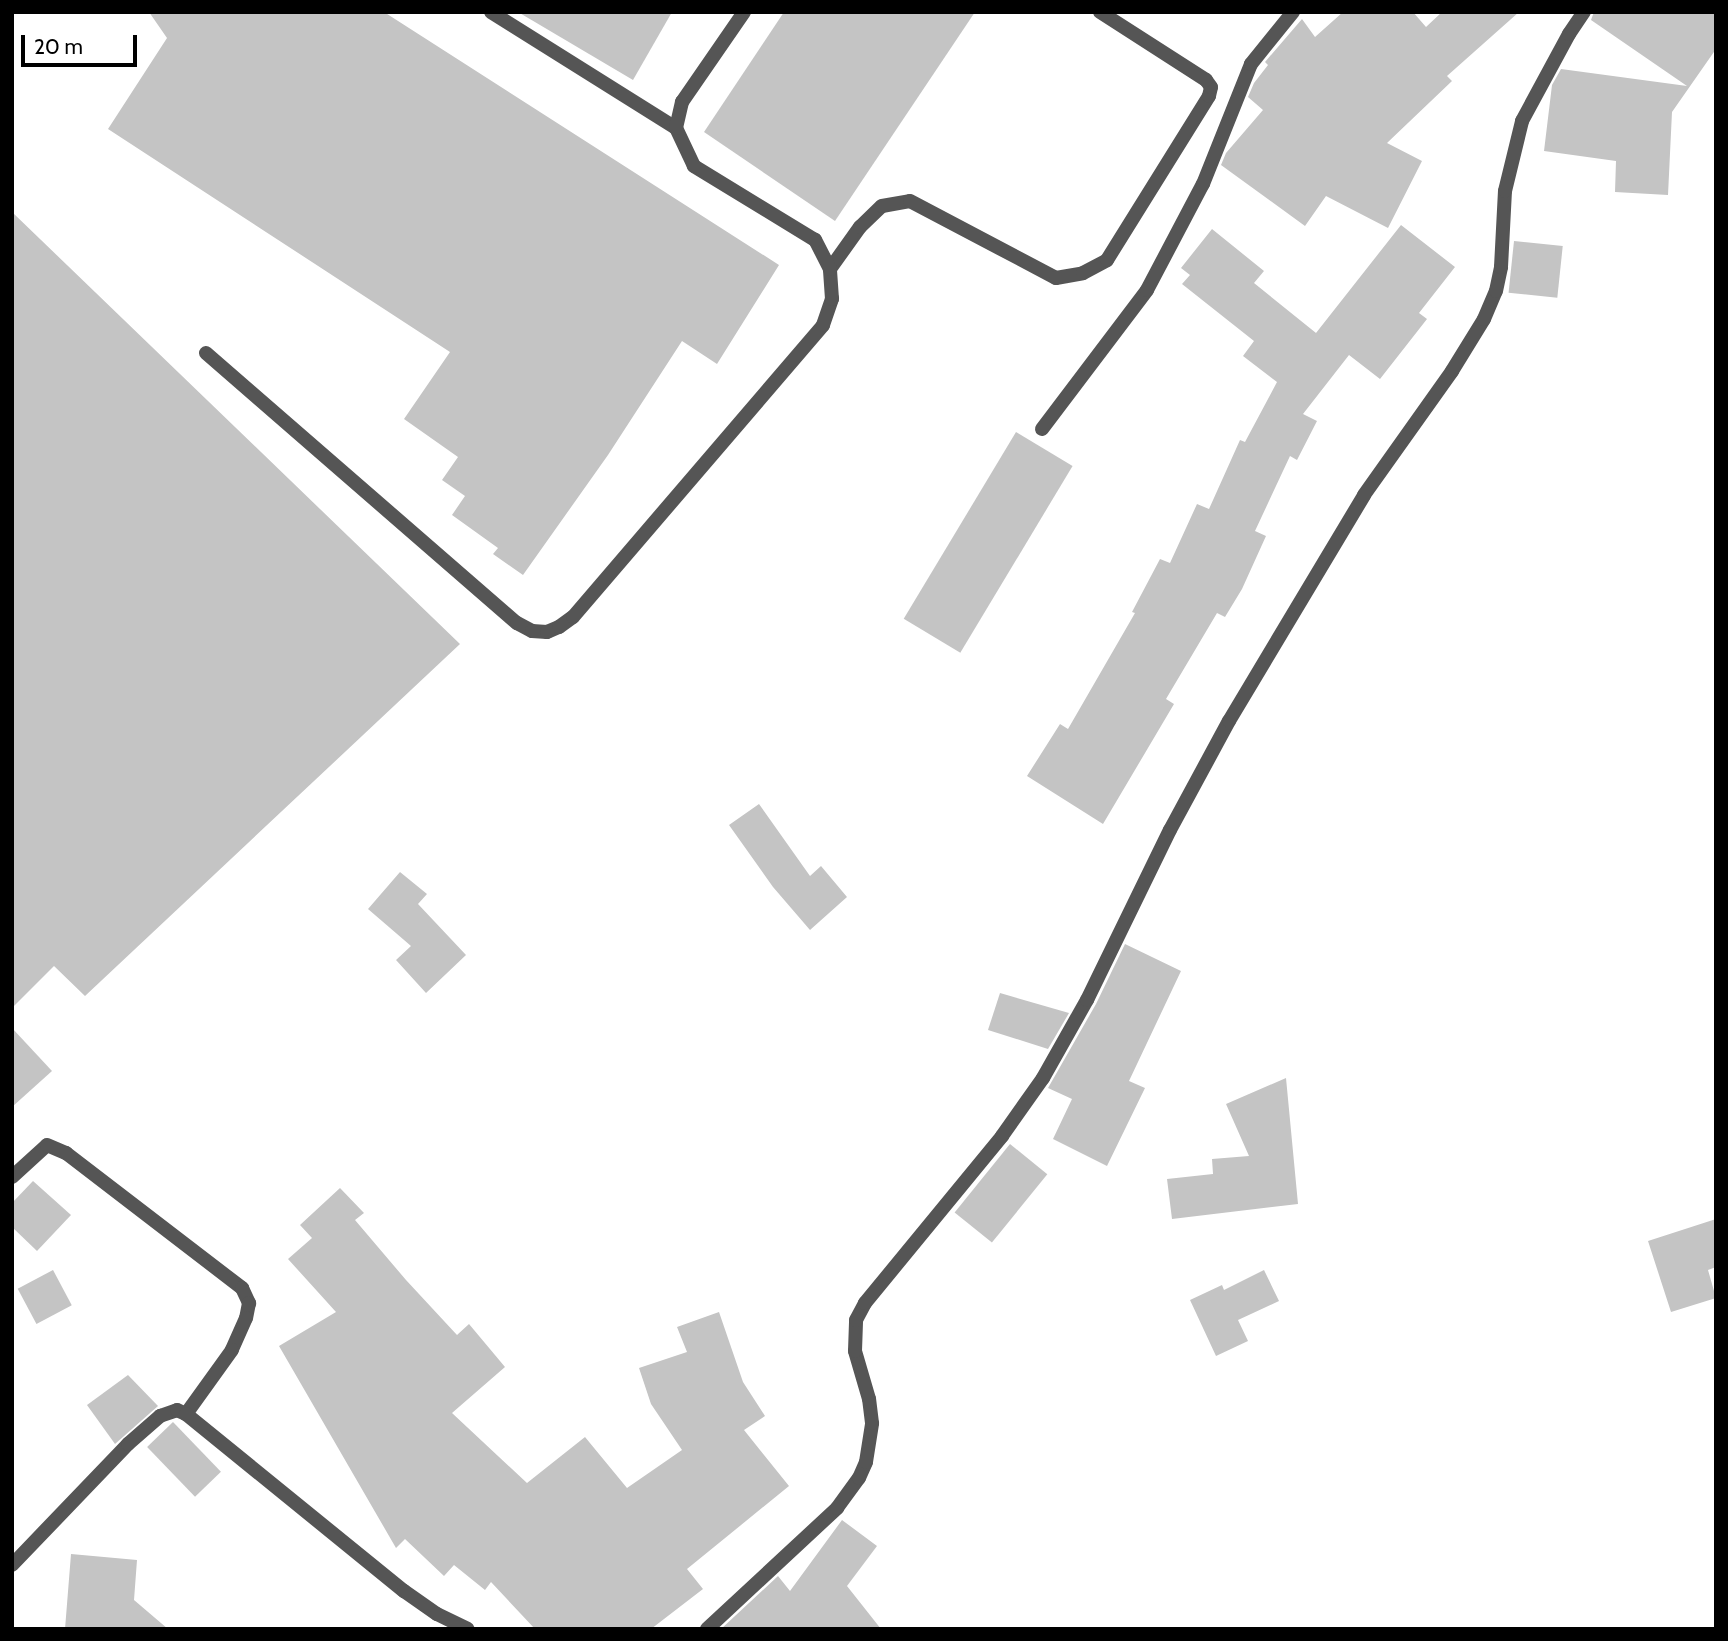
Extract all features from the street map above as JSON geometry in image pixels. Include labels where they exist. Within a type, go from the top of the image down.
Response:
[{"type":"street","points":[[206,353],[517,623],[532,631],[547,632],[573,617],[822,325],[832,299],[830,269],[815,240],[694,166],[676,128],[491,12]]},
{"type":"street","points":[[676,128],[682,102],[744,12]]},
{"type":"street","points":[[830,269],[860,228],[882,206],[910,201],[1056,278],[1083,273],[1107,260],[1209,96],[1210,88],[1206,80],[1100,12]]},
{"type":"street","points":[[1042,429],[1147,290],[1203,184],[1251,64],[1293,12]]},
{"type":"street","points":[[707,1629],[837,1508],[859,1478],[866,1462],[872,1423],[869,1399],[855,1351],[856,1320],[864,1303],[996,1144],[1043,1078],[1087,1000],[1170,830],[1229,721],[1364,495],[1451,371],[1484,318],[1496,291],[1501,267],[1507,180],[1522,121],[1569,34],[1584,12]]},
{"type":"street","points":[[12,1177],[47,1145],[59,1149],[242,1288],[249,1303],[237,1340],[186,1413]]},
{"type":"street","points":[[12,1564],[87,1484],[150,1423],[168,1412],[177,1410],[186,1413],[404,1591],[437,1614],[468,1629]]},
{"type":"building","points":[[149,12],[384,12],[779,265],[717,364],[682,341],[608,455],[523,575],[493,554],[498,548],[452,515],[465,496],[442,480],[458,457],[404,419],[450,352],[108,129],[167,38]]},
{"type":"building","points":[[518,12],[672,12],[633,80]]},
{"type":"building","points":[[784,12],[975,12],[835,221],[704,132]]},
{"type":"building","points":[[1343,12],[1413,12],[1426,27],[1442,12],[1519,12],[1447,76],[1452,81],[1387,143],[1422,161],[1388,228],[1326,196],[1305,226],[1221,165],[1226,153],[1263,110],[1248,97],[1254,83],[1268,65],[1265,62],[1302,19],[1315,37]]},
{"type":"building","points":[[1594,12],[1716,12],[1716,49],[1672,112],[1668,195],[1615,192],[1616,161],[1544,151],[1552,85],[1561,69],[1687,86],[1591,20]]},
{"type":"building","points":[[12,212],[460,644],[85,996],[54,966],[12,1008]]},
{"type":"building","points":[[1401,225],[1455,267],[1419,313],[1427,319],[1380,379],[1349,355],[1303,414],[1317,421],[1297,460],[1290,456],[1255,531],[1266,536],[1242,589],[1225,617],[1217,613],[1166,699],[1174,704],[1103,824],[1027,776],[1060,724],[1068,729],[1135,613],[1132,612],[1160,559],[1170,563],[1197,504],[1209,509],[1240,440],[1245,442],[1277,382],[1243,356],[1254,341],[1182,284],[1190,275],[1181,268],[1212,229],[1264,271],[1254,283],[1316,333]]},
{"type":"building","points":[[1514,241],[1563,246],[1557,298],[1509,293]]},
{"type":"building","points":[[1016,432],[1073,466],[960,653],[904,619]]},
{"type":"building","points":[[759,804],[810,876],[821,866],[847,897],[810,930],[773,887],[729,825]]},
{"type":"building","points":[[400,872],[427,894],[418,904],[466,955],[426,993],[396,960],[411,946],[368,909]]},
{"type":"building","points":[[1125,944],[1181,971],[1129,1081],[1145,1088],[1107,1166],[1053,1139],[1072,1099],[1048,1088],[1096,1004]]},
{"type":"building","points":[[1000,993],[1069,1013],[1048,1049],[988,1030]]},
{"type":"building","points":[[12,1028],[52,1071],[12,1107]]},
{"type":"building","points":[[1286,1078],[1298,1204],[1172,1219],[1167,1179],[1213,1174],[1212,1159],[1249,1156],[1226,1104]]},
{"type":"building","points":[[1010,1144],[1047,1174],[992,1243],[955,1212]]},
{"type":"building","points":[[33,1181],[71,1215],[37,1251],[12,1227],[12,1203]]},
{"type":"building","points":[[340,1188],[364,1213],[355,1220],[406,1280],[457,1335],[469,1324],[505,1367],[452,1413],[527,1483],[585,1437],[627,1488],[682,1450],[651,1404],[639,1368],[687,1352],[677,1327],[719,1312],[743,1382],[765,1416],[744,1430],[789,1486],[687,1569],[703,1589],[651,1629],[535,1629],[491,1582],[485,1590],[454,1565],[444,1576],[405,1539],[396,1548],[279,1346],[336,1312],[288,1259],[312,1238],[300,1225]]},
{"type":"building","points":[[1716,1219],[1716,1267],[1708,1270],[1716,1298],[1671,1312],[1648,1241]]},
{"type":"building","points":[[53,1270],[72,1305],[36,1324],[18,1289]]},
{"type":"building","points":[[1264,1270],[1279,1301],[1238,1320],[1248,1341],[1216,1356],[1190,1300],[1222,1285],[1224,1290]]},
{"type":"building","points":[[128,1375],[158,1406],[115,1444],[87,1405]]},
{"type":"building","points":[[173,1422],[221,1472],[195,1497],[147,1447]]},
{"type":"building","points":[[842,1520],[877,1546],[847,1586],[881,1629],[721,1629],[778,1576],[790,1591]]},
{"type":"building","points":[[71,1554],[137,1560],[134,1600],[168,1629],[65,1629]]}]
